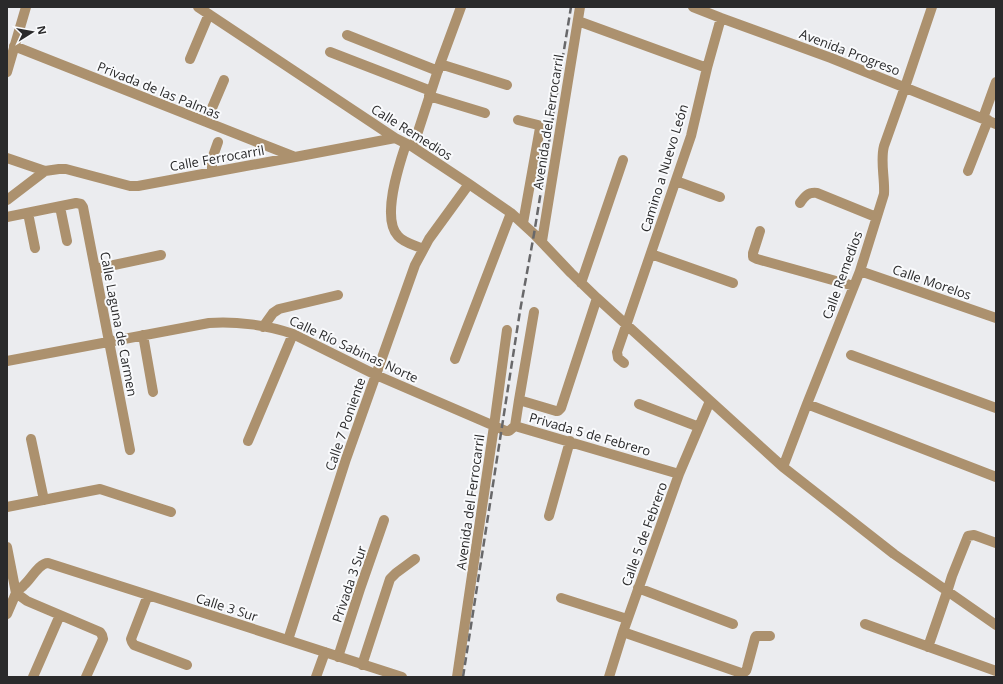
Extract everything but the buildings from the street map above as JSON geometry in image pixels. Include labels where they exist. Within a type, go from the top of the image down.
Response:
[{"type":"street","points":[[7,72],[26,7]]},
{"type":"street","name":"Calle Remedios","points":[[198,7],[395,138],[469,184],[523,223],[596,298],[783,467],[870,536],[996,626]]},
{"type":"street","points":[[423,249],[398,237],[394,231],[391,216],[391,199],[461,7]]},
{"type":"street","name":"Avenida del Ferrocarril","points":[[542,241],[580,7]]},
{"type":"street","name":"Calle Remedios","points":[[783,467],[860,270],[884,194],[885,185],[882,153],[932,7]]},
{"type":"street","name":"Avenida Progreso","points":[[699,8],[721,18],[831,58],[989,121]]},
{"type":"street","points":[[190,59],[209,14]]},
{"type":"street","name":"Camino a Nuevo León","points":[[624,363],[618,358],[617,352],[691,136],[707,68],[721,18]]},
{"type":"street","points":[[578,21],[707,68]]},
{"type":"street","points":[[347,35],[439,67],[507,85]]},
{"type":"street","name":"Privada de las Palmas","points":[[14,46],[295,157]]},
{"type":"street","points":[[330,52],[430,94],[486,112]]},
{"type":"street","points":[[206,122],[224,80]]},
{"type":"street","points":[[968,171],[989,121],[996,82]]},
{"type":"street","points":[[518,120],[538,125],[540,128],[523,223]]},
{"type":"street","name":"Calle Ferrocarril","points":[[45,171],[66,168],[130,186],[138,186],[395,138]]},
{"type":"street","points":[[212,172],[212,159],[218,142]]},
{"type":"street","points":[[7,158],[45,171]]},
{"type":"street","points":[[581,283],[623,160]]},
{"type":"street","points":[[7,200],[45,171]]},
{"type":"street","points":[[676,181],[720,197]]},
{"type":"street","name":"Calle 7 Poniente","points":[[288,640],[346,459],[415,265],[423,249],[469,184]]},
{"type":"street","points":[[800,203],[807,194],[817,192],[876,218]]},
{"type":"street","name":"Calle Laguna de Carmen","points":[[60,206],[76,203],[81,204],[83,208],[130,450]]},
{"type":"street","points":[[7,218],[60,206],[67,241]]},
{"type":"street","points":[[28,213],[35,248]]},
{"type":"street","points":[[455,359],[511,214]]},
{"type":"street","points":[[760,231],[753,253],[753,257],[756,259],[854,286]]},
{"type":"street","points":[[651,254],[733,283]]},
{"type":"street","points":[[95,269],[161,255]]},
{"type":"street","name":"Calle Morelos","points":[[860,270],[996,318]]},
{"type":"street","points":[[263,327],[273,313],[279,309],[338,295]]},
{"type":"street","points":[[519,400],[556,411],[561,408],[596,298]]},
{"type":"street","points":[[515,426],[534,312]]},
{"type":"street","name":"Calle Río Sabinas Norte","points":[[7,361],[209,323],[223,322],[263,327],[293,334],[376,375],[494,426]]},
{"type":"street","name":"Avenida del Ferrocarril","points":[[457,677],[507,330]]},
{"type":"street","points":[[248,441],[293,334]]},
{"type":"street","points":[[143,335],[153,392]]},
{"type":"street","points":[[851,355],[996,408]]},
{"type":"street","name":"Calle 5 de Febrero","points":[[609,677],[627,619],[679,474],[710,401]]},
{"type":"street","points":[[639,404],[699,427]]},
{"type":"street","points":[[807,404],[996,477]]},
{"type":"street","name":"Privada 5 de Febrero","points":[[494,426],[506,431],[510,431],[515,426],[679,474]]},
{"type":"street","points":[[31,439],[44,500]]},
{"type":"street","points":[[549,516],[570,441]]},
{"type":"street","points":[[7,507],[44,500],[99,485],[171,512]]},
{"type":"street","name":"Privada 3 Sur","points":[[338,657],[384,520]]},
{"type":"street","points":[[928,647],[952,576],[968,536],[974,535],[996,543]]},
{"type":"street","points":[[7,547],[16,592],[8,611]]},
{"type":"street","points":[[362,665],[390,579],[396,572],[415,559]]},
{"type":"street","name":"Calle 3 Sur","points":[[16,592],[25,585],[44,563],[48,563],[402,677]]},
{"type":"street","points":[[638,588],[732,624]]},
{"type":"street","points":[[16,592],[27,601],[100,632],[103,639],[86,677]]},
{"type":"street","points":[[148,595],[131,639],[132,642],[134,645],[186,665]]},
{"type":"street","points":[[561,598],[627,619]]},
{"type":"street","points":[[33,677],[60,615]]},
{"type":"street","points":[[865,624],[996,671]]},
{"type":"street","points":[[623,632],[741,673],[746,671],[756,636],[770,636]]},
{"type":"street","points":[[316,677],[325,652]]},
{"type":"railway","points":[[463,677],[520,311],[571,7]]}]
